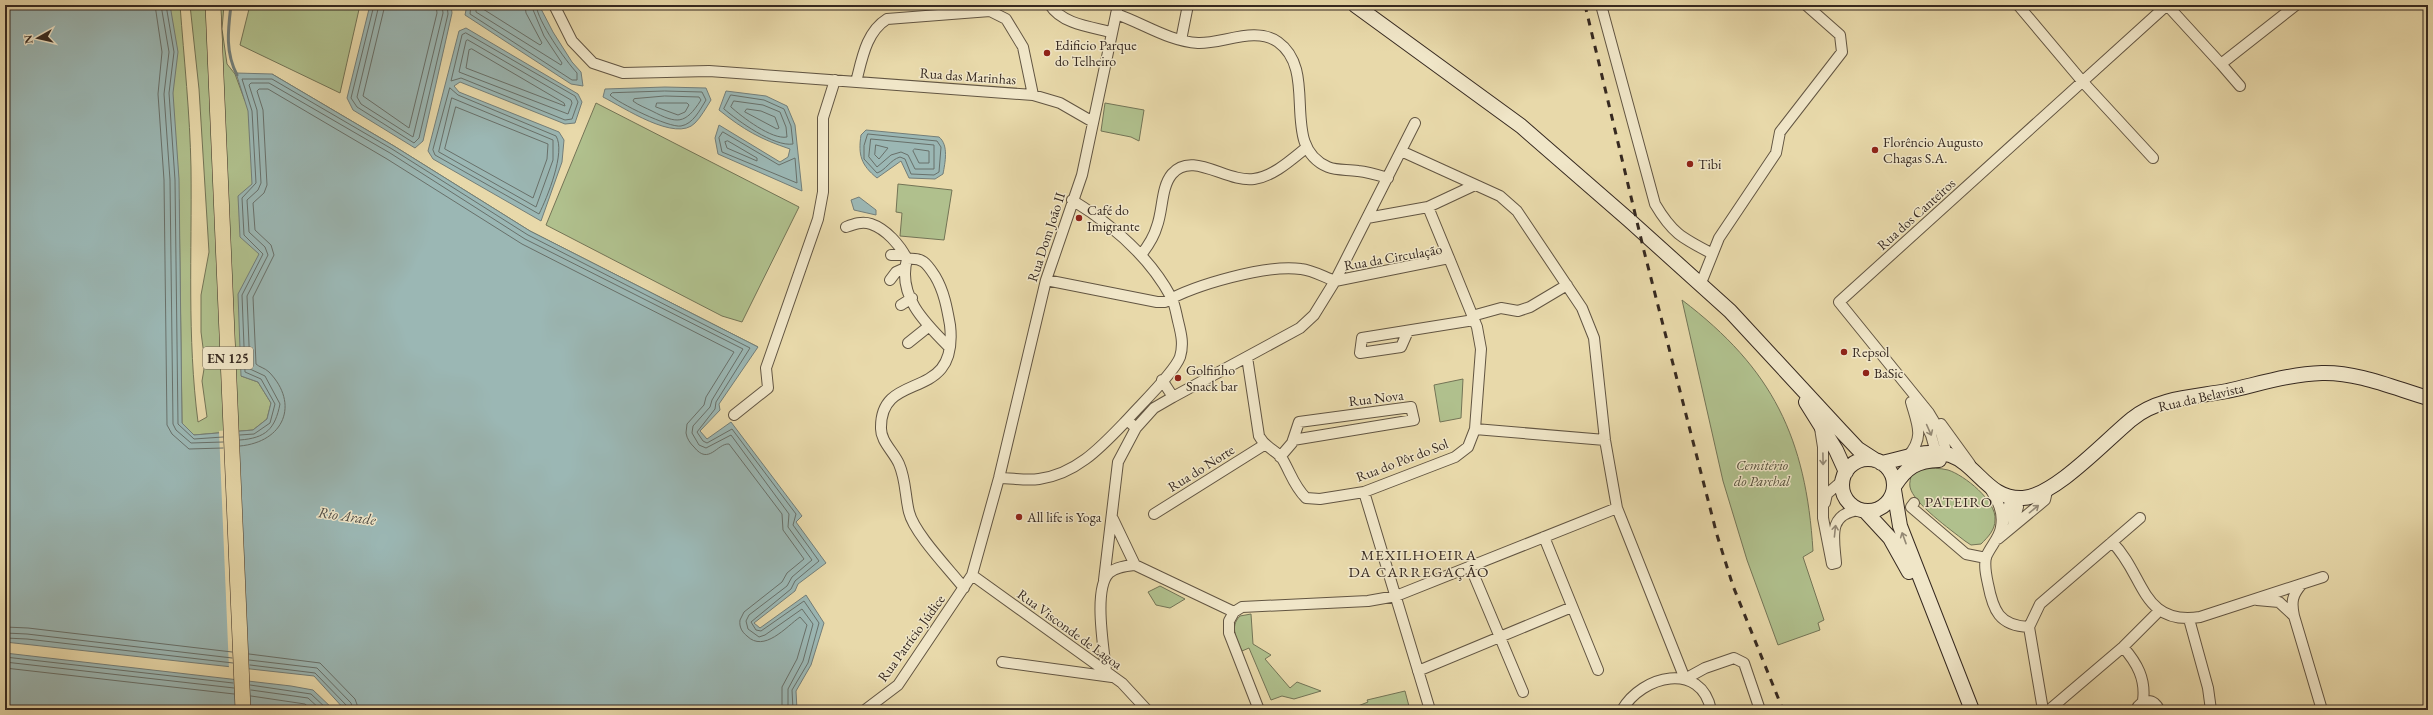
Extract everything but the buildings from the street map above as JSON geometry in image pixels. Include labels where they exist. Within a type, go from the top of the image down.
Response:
[{"type":"main road","name":"EN 125","points":[[213,5],[243,710]]},
{"type":"main road","points":[[1355,5],[1521,126],[1700,283],[1788,373],[1858,449],[1878,461],[1892,474],[1900,526],[1972,710]]},
{"type":"main road","points":[[1788,373],[1836,450],[1844,476],[1846,498],[1863,511],[1890,538],[1940,626]]},
{"type":"main road","name":"Rua da Belavista","points":[[1942,458],[1985,483],[2012,496],[2023,498],[2035,495],[2078,468],[2133,418],[2158,404],[2189,396],[2226,391],[2284,378],[2323,373],[2360,377],[2428,398]]},
{"type":"main road","points":[[1844,476],[1859,461],[1878,461],[1933,453],[1942,458]]},
{"type":"main road","points":[[1863,511],[1877,510],[1885,506],[1905,470],[1915,464],[1942,458]]},
{"type":"street","name":"Rua das Marinhas","points":[[554,5],[572,41],[593,63],[623,73],[709,71],[1033,95],[1060,103],[1093,122]]},
{"type":"street","points":[[1050,5],[1054,10],[1071,21],[1111,32]]},
{"type":"street","points":[[1181,40],[1189,5]]},
{"type":"street","points":[[1602,5],[1654,204],[1674,231],[1683,239],[1711,253]]},
{"type":"street","points":[[1700,283],[1719,238],[1776,153],[1780,132],[1842,52],[1840,35],[1806,5]]},
{"type":"street","points":[[2018,5],[2082,81],[2153,158]]},
{"type":"street","points":[[2167,5],[2240,86]]},
{"type":"street","name":"Rua dos Canteiros","points":[[1905,383],[1839,302],[2167,5]]},
{"type":"street","points":[[2221,64],[2296,5]]},
{"type":"street","points":[[1117,9],[1171,38],[1199,43],[1261,36],[1278,42],[1287,53],[1294,66],[1300,85],[1303,139],[1306,148],[1327,167],[1388,178]]},
{"type":"street","name":"Rua Dom João II","points":[[972,575],[999,478],[1046,280],[1072,200],[1082,175],[1117,9]]},
{"type":"street","points":[[856,82],[864,50],[877,25],[887,19],[990,11],[1006,19],[1023,47],[1033,95]]},
{"type":"street","points":[[734,415],[768,388],[766,368],[818,219],[823,192],[823,118],[835,80]]},
{"type":"street","points":[[1002,662],[1110,674],[1100,598],[1113,519],[1118,462],[1136,428],[1154,408],[1300,328],[1314,315],[1335,281],[1416,123]]},
{"type":"street","points":[[1141,256],[1157,226],[1167,181],[1178,168],[1186,164],[1194,165],[1227,176],[1254,179],[1266,176],[1277,170],[1306,148]]},
{"type":"street","points":[[1401,151],[1500,196],[1517,211],[1582,308],[1594,338],[1605,440],[1616,508],[1685,679]]},
{"type":"street","points":[[1368,218],[1428,207],[1475,185]]},
{"type":"street","points":[[999,478],[1038,480],[1059,475],[1089,458],[1127,420],[1177,362],[1182,345],[1172,298],[1141,256],[1099,217],[1072,200]]},
{"type":"street","points":[[1428,207],[1449,258]]},
{"type":"street","points":[[846,228],[858,223],[870,224],[901,247],[906,260],[912,298],[916,312],[928,327],[949,346]]},
{"type":"street","points":[[891,255],[906,260],[917,257],[926,263],[940,284],[948,309],[951,334],[948,360],[939,373],[922,384],[906,388],[891,397],[883,410],[880,428],[884,439],[899,464],[906,487],[909,512],[916,528],[964,588]]},
{"type":"street","name":"Rua da Circulação","points":[[1335,281],[1449,258],[1473,318],[1481,349],[1475,429]]},
{"type":"street","points":[[890,280],[906,260]]},
{"type":"street","points":[[1046,280],[1157,302],[1165,302],[1172,298],[1221,281],[1276,267],[1302,269],[1335,281]]},
{"type":"street","points":[[1408,331],[1473,318],[1502,308],[1518,311],[1530,307],[1567,285]]},
{"type":"street","points":[[901,305],[912,298]]},
{"type":"street","points":[[908,344],[928,327]]},
{"type":"street","points":[[1247,357],[1257,425],[1264,445]]},
{"type":"street","points":[[1788,373],[1820,429],[1823,518],[1832,564],[1836,563],[1834,528],[1838,520],[1847,512],[1863,511]]},
{"type":"street","points":[[1162,380],[1173,397]]},
{"type":"street","points":[[1905,383],[1919,434],[1917,446],[1908,456]]},
{"type":"street","points":[[1905,383],[1931,436],[1935,449],[1942,458]]},
{"type":"street","points":[[1905,383],[1926,404],[1985,483],[2000,506],[2001,527]]},
{"type":"street","name":"Rua Nova","points":[[1280,457],[1293,440],[1299,422],[1411,406],[1414,420],[1293,440]]},
{"type":"street","points":[[1127,420],[1136,428]]},
{"type":"street","points":[[1475,429],[1605,440]]},
{"type":"street","name":"Rua do Pôr do Sol","points":[[1264,445],[1280,457],[1296,488],[1306,498],[1320,498],[1364,492],[1455,457],[1468,447],[1475,429]]},
{"type":"street","name":"Rua do Norte","points":[[1154,514],[1264,445]]},
{"type":"street","points":[[1823,518],[1827,494],[1844,476]]},
{"type":"street","points":[[1993,543],[2045,500],[2048,487]]},
{"type":"street","points":[[1364,492],[1430,710]]},
{"type":"street","points":[[2012,496],[2018,507],[2014,525]]},
{"type":"street","points":[[2012,496],[2001,527],[1986,558],[1985,570],[1992,605],[2001,618],[2017,627],[2029,627]]},
{"type":"street","points":[[1914,503],[1911,507],[1966,554],[1986,558]]},
{"type":"street","points":[[1259,710],[1229,633],[1230,621],[1234,612],[1242,607],[1368,601],[1396,596],[1616,508]]},
{"type":"street","points":[[2043,710],[2029,627],[2040,604],[2140,518]]},
{"type":"street","points":[[1113,519],[1135,565]]},
{"type":"street","points":[[1544,537],[1598,670]]},
{"type":"street","points":[[2112,542],[2129,562],[2142,588],[2159,611],[2183,619],[2200,617],[2323,576]]},
{"type":"street","points":[[1103,584],[1109,574],[1120,567],[1135,565],[1234,612]]},
{"type":"street","points":[[1470,566],[1524,692]]},
{"type":"street","name":"Rua Patrício Júdice","points":[[865,710],[898,685],[972,575]]},
{"type":"street","name":"Rua Visconde de Lagoa","points":[[972,575],[1110,674],[1147,710]]},
{"type":"street","points":[[2303,583],[2295,592],[2291,602],[2322,710]]},
{"type":"street","points":[[2252,599],[2279,602],[2294,616]]},
{"type":"street","points":[[1418,671],[1572,607]]},
{"type":"street","points":[[2049,710],[2123,647],[2159,611]]},
{"type":"street","points":[[2189,619],[2208,688],[2211,710]]},
{"type":"street","points":[[2123,647],[2136,662],[2145,688],[2143,701],[2136,710]]},
{"type":"street","points":[[1685,679],[1705,668],[1734,658],[1744,663],[1760,710]]},
{"type":"street","points":[[1622,710],[1629,698],[1642,687],[1669,678],[1685,679],[1701,690],[1710,703],[1711,710]]},
{"type":"street","points":[[2143,701],[2154,703],[2159,710]]},
{"type":"green space","points":[[170,5],[180,5],[188,107],[191,168],[191,327],[192,358],[198,422],[207,417],[202,381],[205,363],[201,332],[201,295],[209,252],[199,89],[190,5],[224,5],[222,29],[227,64],[235,74],[245,101],[272,74],[394,146],[530,231],[758,347],[732,372],[241,376],[258,382],[271,403],[267,419],[253,430],[194,435],[182,423],[179,200],[114,64],[171,10]]},
{"type":"green space","points":[[250,5],[360,5],[340,93],[240,45]]},
{"type":"green space","points":[[596,103],[799,207],[742,322],[722,316],[546,225]]},
{"type":"green space","points":[[1105,103],[1144,110],[1139,141],[1131,137],[1101,131]]},
{"type":"green space","points":[[898,184],[952,190],[944,240],[900,236],[902,213],[896,212]]},
{"type":"green space","name":"Cemitério do Parchal","points":[[1682,300],[1713,326],[1740,352],[1762,380],[1779,409],[1792,440],[1802,474],[1809,511],[1813,551],[1803,557],[1824,620],[1818,623],[1820,630],[1778,645],[1747,560],[1723,481]]},
{"type":"green space","points":[[1463,379],[1461,418],[1440,422],[1434,385]]},
{"type":"green space","points":[[1923,468],[1942,469],[1955,473],[1970,483],[1985,497],[1991,505],[1994,513],[1995,524],[1991,533],[1981,544],[1971,545],[1965,541],[1933,516],[1918,501],[1910,487],[1911,475]]},
{"type":"green space","points":[[1160,586],[1185,599],[1170,608],[1156,605],[1148,592]]},
{"type":"green space","points":[[1251,614],[1253,644],[1271,655],[1265,659],[1290,688],[1297,682],[1321,691],[1294,699],[1282,696],[1271,700],[1249,648],[1242,651],[1236,638],[1234,629],[1237,620],[1240,616]]},
{"type":"green space","points":[[1405,691],[1410,710],[1348,710],[1368,702],[1367,700]]},
{"type":"water","name":"Rio Arade","points":[[5,5],[170,5],[178,52],[173,93],[179,179],[182,423],[194,435],[253,430],[267,419],[271,403],[258,382],[241,376],[238,294],[259,254],[240,237],[238,196],[252,184],[248,111],[236,73],[272,74],[394,146],[530,231],[758,347],[719,404],[720,410],[700,431],[707,439],[731,422],[802,516],[796,522],[826,563],[798,584],[795,591],[754,623],[760,628],[806,595],[824,623],[811,665],[796,691],[797,710],[345,710],[314,676],[5,642]]},
{"type":"water","points":[[370,5],[451,5],[452,13],[423,141],[415,148],[353,110],[347,98]]},
{"type":"water","points":[[467,5],[539,5],[553,32],[572,62],[581,72],[583,86],[571,84],[465,15]]},
{"type":"water","points":[[466,28],[578,94],[582,102],[575,123],[565,124],[460,82],[454,86],[459,92],[559,132],[564,140],[562,162],[541,221],[433,159],[428,151],[459,31]]},
{"type":"water","points":[[665,87],[706,88],[711,100],[695,123],[686,128],[675,129],[649,121],[603,97],[605,89]]},
{"type":"water","points":[[726,91],[766,96],[787,106],[795,125],[802,191],[718,154],[715,138],[719,125],[780,162],[788,157],[790,149],[770,142],[753,133],[736,123],[719,110]]},
{"type":"water","points":[[866,130],[939,137],[942,140],[945,149],[943,174],[935,179],[909,178],[901,161],[877,178],[867,169],[862,159],[860,148],[861,135]]},
{"type":"water","points":[[859,197],[876,210],[876,215],[854,210],[851,200]]},
{"type":"water","points":[[5,653],[291,686],[313,690],[334,710],[5,710]]},
{"type":"pier","points":[[239,429],[249,671],[229,669],[219,431]]},
{"type":"waterway","points":[[231,5],[228,41],[233,66],[237,75]]},
{"type":"railway","points":[[1585,5],[1644,251],[1717,535],[1733,586],[1783,710]]},
{"type":"place","name":"Edificio Parque do Telheiro","points":[[1047,53]]},
{"type":"place","name":"Florêncio Augusto Chagas S.A.","points":[[1875,150]]},
{"type":"place","name":"Tibi","points":[[1690,164]]},
{"type":"place","name":"Café do Imigrante","points":[[1079,218]]},
{"type":"place","name":"Repsol","points":[[1844,352]]},
{"type":"place","name":"BaSic","points":[[1866,373]]},
{"type":"place","name":"Golfinho Snack bar","points":[[1178,378]]},
{"type":"place","name":"All life is Yoga","points":[[1019,517]]},
{"type":"district","name":"PATEIRO","points":[[1959,502]]},
{"type":"district","name":"MEXILHOEIRA DA CARREGAÇÃO","points":[[1419,564]]}]
